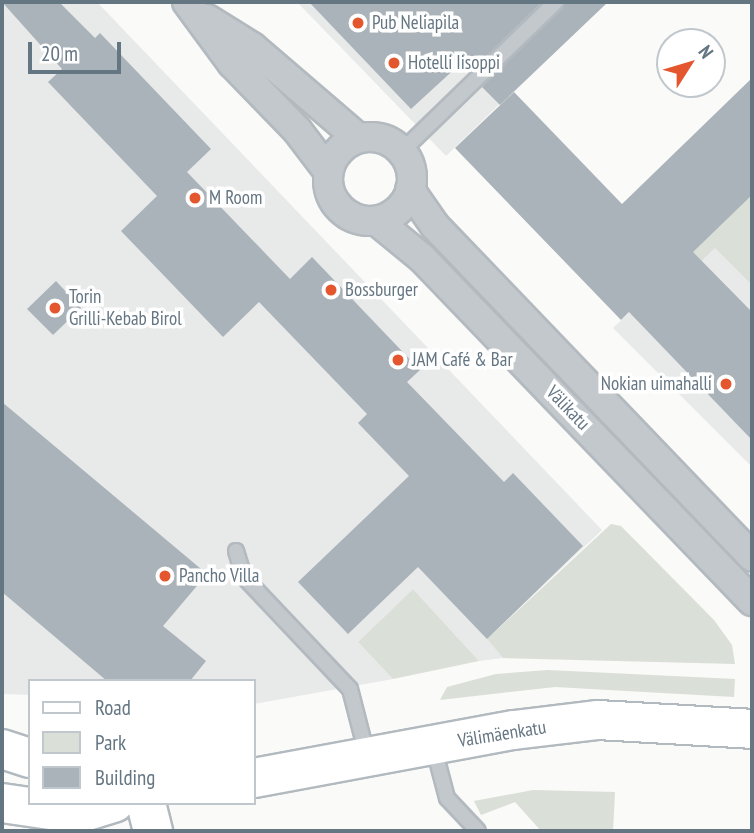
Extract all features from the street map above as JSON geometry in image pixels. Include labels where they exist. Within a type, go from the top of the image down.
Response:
[{"type":"main road","name":"Välimäenkatu","points":[[256,778],[598,720],[752,729]]},
{"type":"main road","points":[[2,749],[28,757]]},
{"type":"main road","points":[[2,803],[77,814],[107,805]]},
{"type":"main road","points":[[146,805],[153,831]]},
{"type":"street","points":[[192,7],[252,47],[358,138],[389,141],[402,151],[412,176],[410,190],[392,215],[377,221],[361,220],[340,208],[328,187],[328,171],[339,151],[358,138]]},
{"type":"street","points":[[192,7],[232,63],[297,130],[328,171]]},
{"type":"street","name":"Välikatu","points":[[410,190],[435,226],[752,556]]},
{"type":"street","name":"Välikatu","points":[[377,221],[422,258],[752,601]]},
{"type":"lane","points":[[402,151],[556,2]]},
{"type":"lane","points":[[236,551],[244,577],[350,689],[368,760]]},
{"type":"lane","points":[[433,746],[447,798],[478,831]]},
{"type":"shaded area","points":[[2,2],[97,2],[602,530],[487,639],[503,658],[479,661],[413,589],[358,642],[393,679],[256,704],[256,679],[28,679],[28,695],[2,694]]},
{"type":"shaded area","points":[[297,2],[605,2],[446,156]]},
{"type":"shaded area","points":[[752,195],[752,467],[613,328]]},
{"type":"green space","points":[[752,195],[752,285],[715,248],[680,281],[665,278]]},
{"type":"green space","points":[[611,524],[621,526],[714,620],[732,645],[735,664],[503,658],[487,639]]},
{"type":"green space","points":[[413,589],[479,661],[393,679],[358,642]]},
{"type":"green space","points":[[548,670],[735,679],[734,697],[555,687],[440,700],[447,687],[496,674]]},
{"type":"green space","points":[[533,790],[615,792],[613,831],[541,831],[515,802],[481,815],[474,801]]},
{"type":"building","points":[[2,2],[59,2],[95,38],[100,33],[211,149],[187,172],[290,279],[312,257],[420,370],[407,382],[504,482],[513,473],[583,546],[487,639],[418,567],[348,634],[298,582],[409,476],[358,423],[367,414],[259,302],[223,337],[121,231],[157,196],[48,82],[62,69]]},
{"type":"building","points":[[309,2],[542,2],[469,73],[460,64],[411,109]]},
{"type":"building","points":[[565,2],[608,2],[500,105],[482,87]]},
{"type":"building","points":[[752,78],[752,195],[693,252],[752,312],[752,440],[629,312],[621,320],[455,148],[514,92],[622,204]]},
{"type":"building","points":[[56,281],[81,308],[53,335],[27,309]]},
{"type":"building","points":[[2,402],[207,574],[163,626],[206,661],[192,679],[105,679],[2,592]]},
{"type":"place","name":"Pub Neliapila","points":[[358,23]]},
{"type":"place","name":"Hotelli Iisoppi","points":[[394,63]]},
{"type":"place","name":"M Room","points":[[195,198]]},
{"type":"place","name":"Bossburger","points":[[331,290]]},
{"type":"place","name":"Torin Grilli-Kebab Birol","points":[[55,308]]},
{"type":"place","name":"JAM Café & Bar","points":[[398,360]]},
{"type":"place","name":"Nokian uimahalli","points":[[726,384]]},
{"type":"place","name":"Pancho Villa","points":[[165,576]]}]
